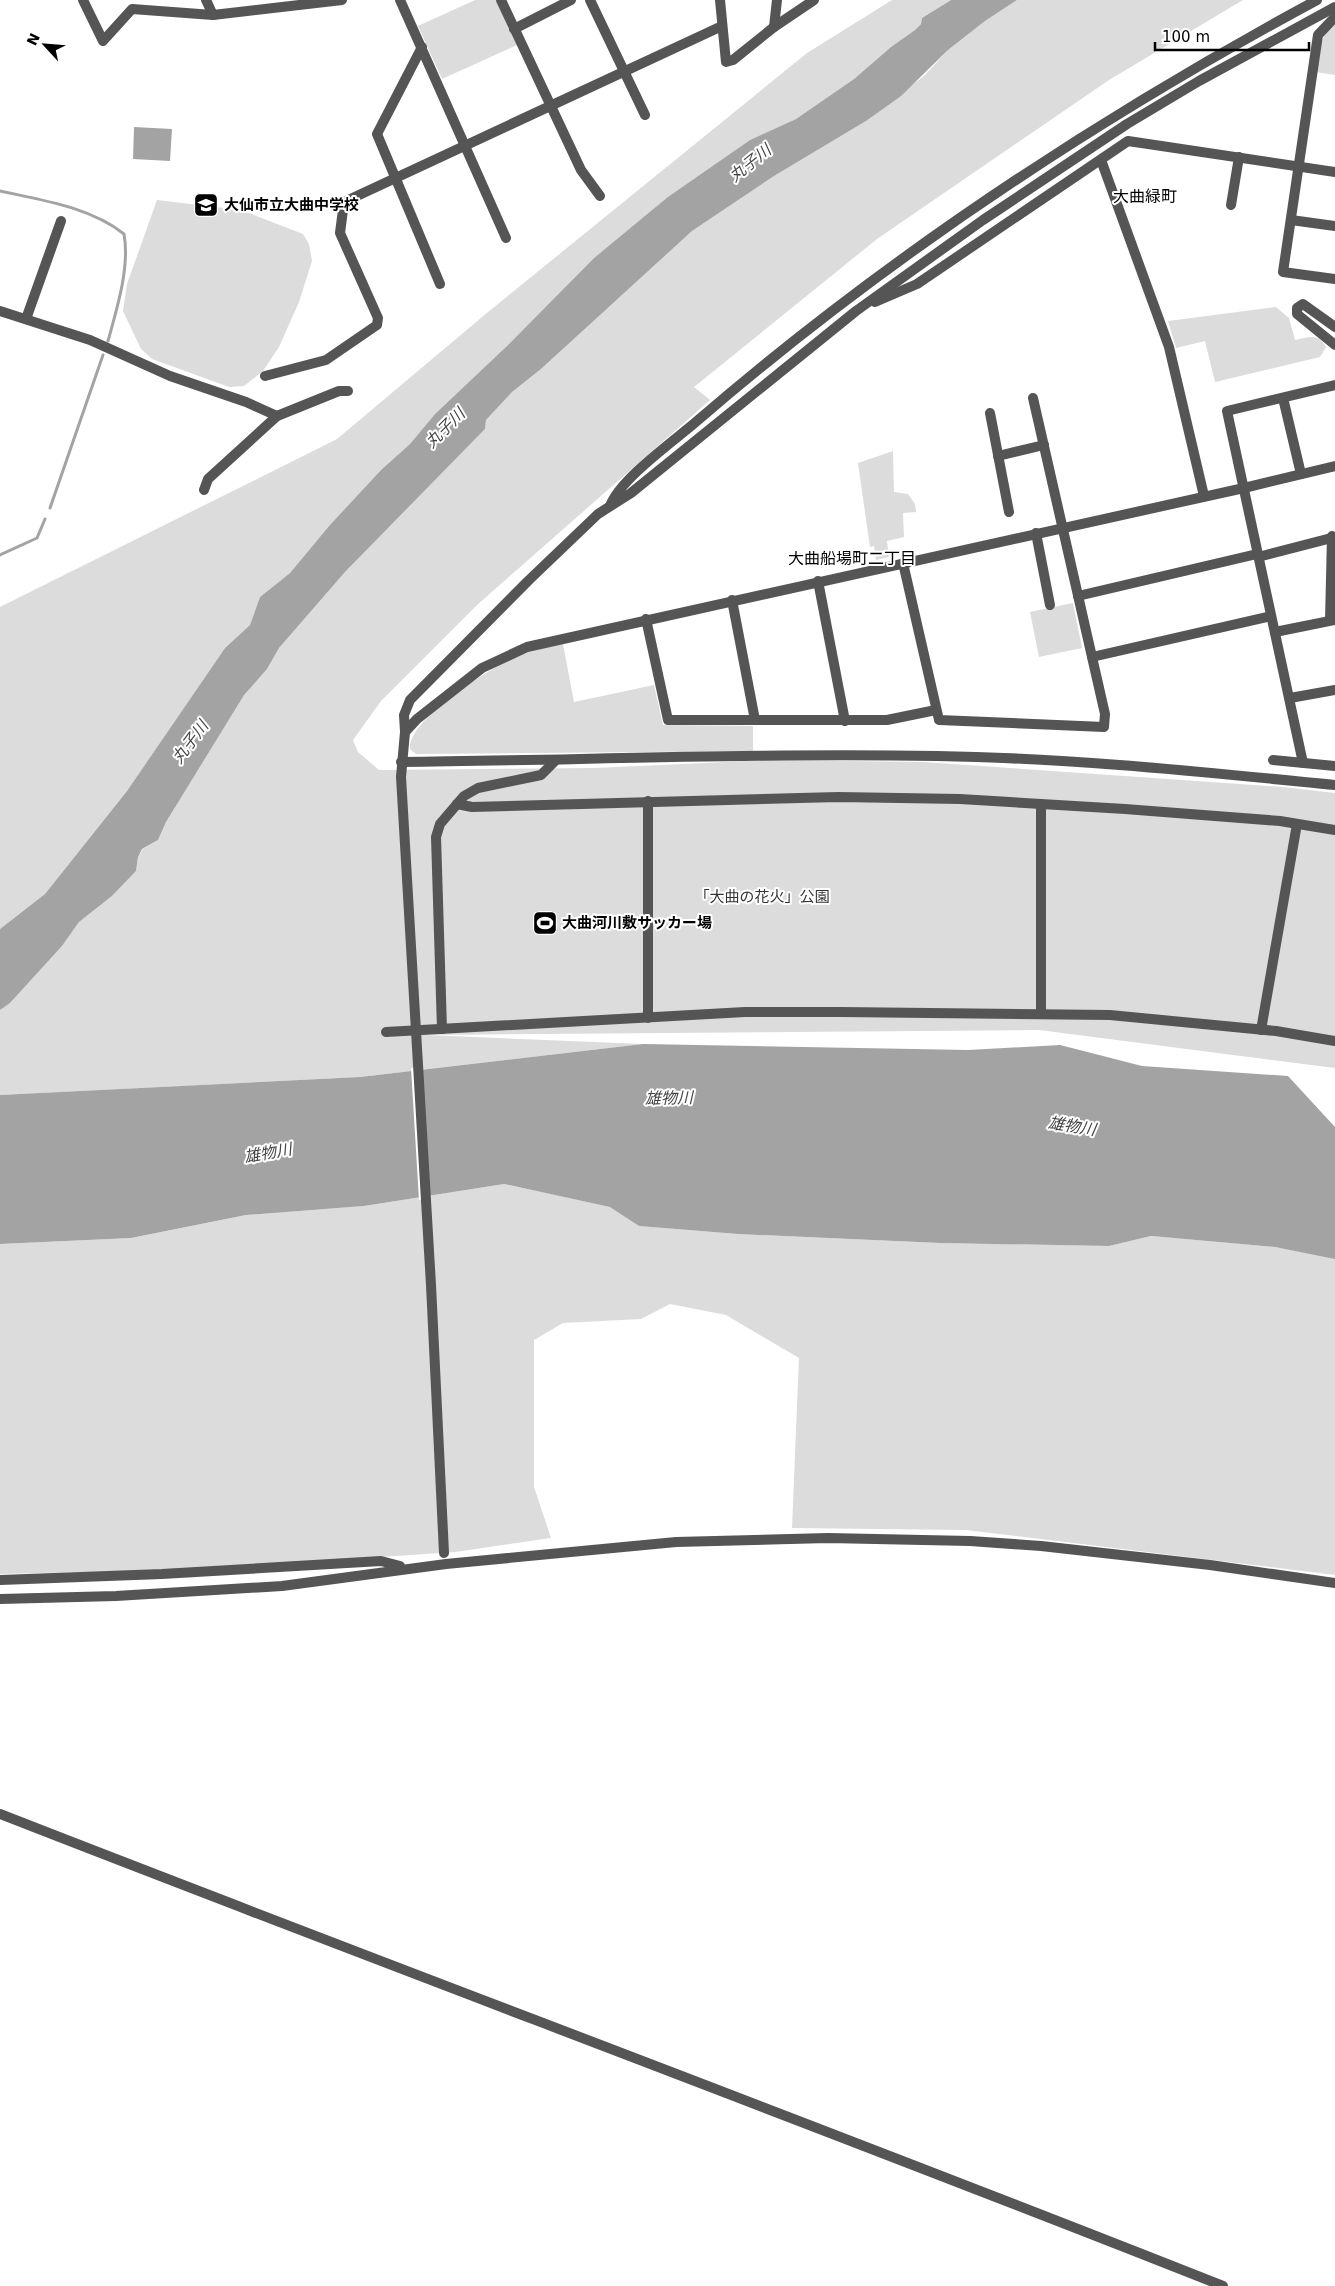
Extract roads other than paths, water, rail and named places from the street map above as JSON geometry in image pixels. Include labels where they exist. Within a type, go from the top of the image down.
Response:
[{"type":"street","points":[[84,0],[103,41],[132,9],[212,15],[342,0]]},
{"type":"street","points":[[206,0],[212,15]]},
{"type":"street","points":[[400,0],[506,238]]},
{"type":"street","points":[[501,0],[581,170],[600,196]]},
{"type":"street","points":[[514,29],[553,4],[571,0]]},
{"type":"street","points":[[590,0],[645,114]]},
{"type":"street","points":[[720,0],[726,62],[733,60],[814,0]]},
{"type":"street","points":[[774,28],[776,0]]},
{"type":"street","points":[[610,506],[614,496],[622,487],[766,362],[884,271],[1087,132],[1229,48],[1317,0]]},
{"type":"street","points":[[446,1564],[401,777],[405,732],[404,715],[410,700],[529,580],[598,514],[631,493],[856,311],[983,220],[1119,129],[1199,81],[1335,7]]},
{"type":"street","points":[[1335,17],[1318,35],[1283,272],[1335,279]]},
{"type":"street","points":[[265,376],[326,360],[377,325],[378,318],[340,233],[344,202],[722,26]]},
{"type":"street","points":[[422,47],[377,134],[394,179],[440,284]]},
{"type":"street","points":[[1119,129],[1126,143]]},
{"type":"street","points":[[856,311],[917,284],[1126,143],[1140,142],[1335,172]]},
{"type":"street","points":[[1231,205],[1239,157]]},
{"type":"street","points":[[1101,160],[1169,347],[1204,496]]},
{"type":"street","points":[[1291,220],[1335,226]]},
{"type":"street","points":[[26,319],[61,221]]},
{"type":"street","points":[[1335,327],[1303,304],[1297,308],[1297,314],[1335,345]]},
{"type":"street","points":[[0,311],[90,340],[170,376],[246,402],[277,416]]},
{"type":"street","points":[[1304,763],[1227,411],[1335,385]]},
{"type":"street","points":[[204,490],[208,479],[277,416],[339,391],[348,390]]},
{"type":"street","points":[[903,563],[939,720],[1104,727],[1105,714],[1033,398]]},
{"type":"street","points":[[1283,398],[1301,474]]},
{"type":"street","points":[[990,413],[1009,512]]},
{"type":"street","points":[[998,456],[1044,445]]},
{"type":"street","points":[[405,732],[418,719],[482,668],[527,646],[1244,488],[1335,466]]},
{"type":"street","points":[[1036,533],[1050,605]]},
{"type":"street","points":[[1078,596],[1258,556],[1333,536],[1333,620],[1275,632]]},
{"type":"street","points":[[818,581],[845,721]]},
{"type":"street","points":[[732,600],[755,720]]},
{"type":"street","points":[[1092,657],[1271,616]]},
{"type":"street","points":[[646,619],[668,720],[887,720],[936,710]]},
{"type":"street","points":[[1290,698],[1335,690]]},
{"type":"street","points":[[1321,693],[1335,697]]},
{"type":"street","points":[[401,762],[819,754],[938,756],[1100,762],[1335,784]]},
{"type":"street","points":[[442,1029],[436,837],[440,824],[464,796],[478,788],[541,775],[556,760]]},
{"type":"street","points":[[1273,760],[1335,766]]},
{"type":"street","points":[[457,804],[472,807],[838,797],[960,799],[1145,810],[1297,824],[1335,830]]},
{"type":"street","points":[[648,801],[648,1018]]},
{"type":"street","points":[[1041,804],[1042,1014]]},
{"type":"street","points":[[1261,1030],[1297,824]]},
{"type":"street","points":[[386,1032],[754,1012],[1042,1014],[1110,1015],[1261,1030],[1335,1041]]},
{"type":"street","points":[[0,1599],[116,1596],[282,1586],[408,1568],[676,1542],[828,1538],[961,1541],[1041,1546],[1335,1583]]},
{"type":"street","points":[[0,1580],[162,1574],[381,1561],[408,1568]]},
{"type":"street","points":[[0,1814],[641,2062],[939,2174],[1223,2286]]},
{"type":"water","name":"丸子川","points":[[951,0],[1017,0],[985,21],[948,50],[901,96],[866,121],[774,176],[692,231],[541,369],[512,392],[486,420],[485,429],[345,572],[279,648],[267,669],[244,695],[166,822],[158,840],[142,849],[138,857],[136,871],[112,896],[79,922],[62,946],[10,1003],[0,1010],[0,929],[45,894],[127,791],[225,648],[250,625],[260,597],[290,573],[329,526],[381,470],[410,444],[435,414],[508,345],[594,258],[668,197],[750,140],[796,119],[854,79],[891,47],[915,30],[921,24],[922,18]]},
{"type":"water","points":[[134,127],[172,129],[170,161],[133,159]]},
{"type":"water","name":"雄物川","points":[[643,1044],[968,1050],[1060,1045],[1142,1066],[1288,1076],[1335,1127],[1335,1259],[1275,1247],[1151,1236],[1109,1246],[940,1243],[738,1234],[639,1226],[610,1207],[504,1184],[364,1206],[246,1215],[131,1238],[0,1244],[0,1095],[360,1077]]},
{"type":"waterway","points":[[0,191],[48,201],[81,211],[111,225],[124,234],[124,274],[108,341]]},
{"type":"waterway","points":[[50,508],[103,355]]},
{"type":"waterway","points":[[0,555],[37,538],[45,519]]},
{"type":"place","name":"大仙市立大曲中学校","points":[[206,205]]},
{"type":"place","name":"大曲河川敷サッカー場","points":[[545,923]]},
{"type":"district","name":"大曲緑町","points":[[1145,196]]},
{"type":"district","name":"大曲船場町二丁目","points":[[852,558]]},
{"type":"park label","name":"「大曲の花火」公園","points":[[762,897]]}]
